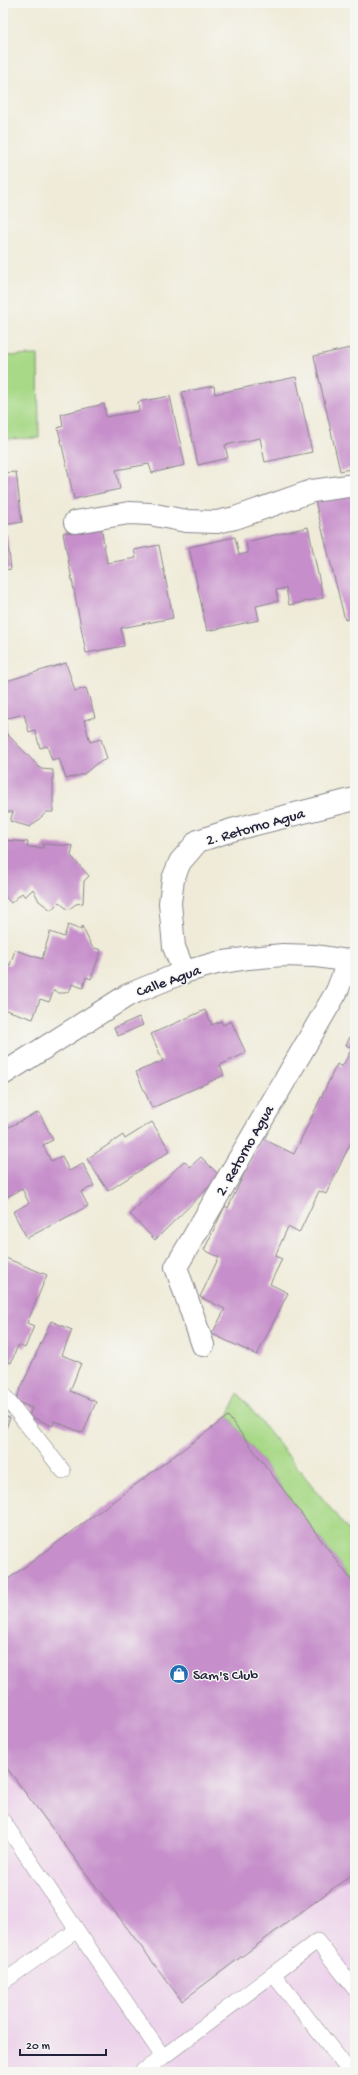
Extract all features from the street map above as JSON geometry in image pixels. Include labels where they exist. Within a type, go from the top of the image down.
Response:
[{"type":"street","points":[[75,522],[130,513],[150,514],[201,523],[216,522],[235,518],[312,491],[355,484]]},
{"type":"street","name":"2. Retorno Agua","points":[[184,972],[174,947],[170,903],[173,879],[180,862],[198,841],[232,830],[355,799]]},
{"type":"street","name":"Calle Agua","points":[[3,1074],[128,995],[184,972],[249,958],[316,956],[352,961]]},
{"type":"street","name":"2. Retorno Agua","points":[[203,1345],[176,1267],[337,990],[352,961]]},
{"type":"lane","points":[[3,1394],[63,1471]]},
{"type":"lane","points":[[3,1821],[163,2057]]},
{"type":"lane","points":[[3,1982],[77,1930]]},
{"type":"lane","points":[[141,2072],[317,1941],[355,1988]]},
{"type":"lane","points":[[273,1974],[350,2072]]},
{"type":"shaded area","name":"Sam's Club","points":[[228,1416],[355,1585],[355,2072],[3,2072],[3,1583]]},
{"type":"green space","points":[[38,355],[39,438],[3,439],[3,356]]},
{"type":"green space","points":[[238,1393],[355,1539],[355,1585],[228,1416]]},
{"type":"building","points":[[350,348],[355,371],[355,468],[340,471],[314,356]]},
{"type":"building","points":[[296,377],[312,452],[265,462],[260,438],[225,445],[228,458],[198,465],[182,392],[214,386],[215,394]]},
{"type":"building","points":[[170,396],[185,465],[152,473],[149,464],[116,470],[120,489],[74,499],[58,428],[63,426],[61,414],[104,404],[106,417],[139,411],[138,402]]},
{"type":"building","points":[[16,472],[22,522],[3,525],[3,473]]},
{"type":"building","points":[[351,492],[355,506],[355,617],[345,620],[315,501]]},
{"type":"building","points":[[101,526],[107,563],[136,558],[134,550],[159,545],[173,618],[121,628],[124,646],[86,653],[63,533]]},
{"type":"building","points":[[308,527],[323,598],[289,605],[286,588],[276,590],[278,601],[256,606],[259,620],[207,631],[189,547],[235,537],[239,555],[248,553],[246,542]]},
{"type":"building","points":[[3,534],[7,534],[11,569],[3,570]]},
{"type":"building","points":[[66,663],[75,691],[86,688],[95,717],[84,720],[90,742],[101,739],[107,759],[97,763],[84,774],[66,779],[59,758],[52,760],[47,746],[40,748],[35,730],[29,732],[24,714],[8,718],[3,704],[3,682]]},
{"type":"building","points":[[3,722],[6,722],[6,733],[41,769],[53,770],[53,812],[47,812],[30,827],[10,821],[13,812],[3,812]]},
{"type":"building","points":[[3,840],[28,842],[27,847],[43,848],[43,844],[73,846],[71,856],[89,876],[84,881],[83,903],[76,904],[68,910],[59,902],[51,910],[39,901],[33,889],[25,897],[22,893],[11,903],[3,894]]},
{"type":"building","points":[[68,925],[81,930],[82,926],[92,947],[101,950],[91,979],[86,977],[83,988],[72,984],[70,990],[65,993],[59,993],[54,990],[49,1002],[40,999],[33,1019],[3,1009],[3,962],[10,965],[15,950],[42,959],[50,932],[64,937]]},
{"type":"building","points":[[205,1010],[212,1025],[221,1021],[223,1025],[231,1021],[246,1053],[220,1065],[224,1075],[152,1108],[136,1072],[163,1061],[151,1034]]},
{"type":"building","points":[[139,1017],[143,1025],[118,1036],[114,1028]]},
{"type":"building","points":[[355,1027],[355,1142],[352,1140],[326,1194],[319,1191],[299,1233],[288,1227],[275,1256],[282,1259],[270,1284],[288,1293],[257,1355],[212,1334],[225,1309],[200,1297],[219,1257],[204,1250],[225,1206],[228,1208],[261,1138],[294,1154],[337,1064],[342,1067],[352,1048],[346,1045]]},
{"type":"building","points":[[39,1112],[53,1140],[43,1145],[51,1161],[62,1156],[69,1171],[83,1164],[94,1186],[81,1192],[88,1206],[27,1238],[13,1212],[29,1203],[22,1189],[5,1198],[3,1193],[3,1130]]},
{"type":"building","points":[[152,1122],[170,1151],[108,1191],[87,1159],[123,1135],[125,1139]]},
{"type":"building","points":[[201,1157],[220,1176],[155,1240],[130,1214],[184,1161],[190,1167]]},
{"type":"building","points":[[3,1257],[47,1275],[27,1323],[34,1326],[25,1348],[18,1345],[11,1363],[3,1360]]},
{"type":"building","points":[[51,1321],[72,1330],[62,1355],[81,1363],[70,1391],[96,1402],[83,1433],[54,1421],[53,1426],[29,1416],[32,1408],[15,1401]]},
{"type":"building","points":[[3,1415],[10,1418],[3,1436]]},
{"type":"building","name":"Sam's Club","points":[[228,1416],[355,1585],[355,1872],[182,2001],[3,1763],[3,1583]]},
{"type":"place","name":"Sam's Club","points":[[179,1674]]}]
